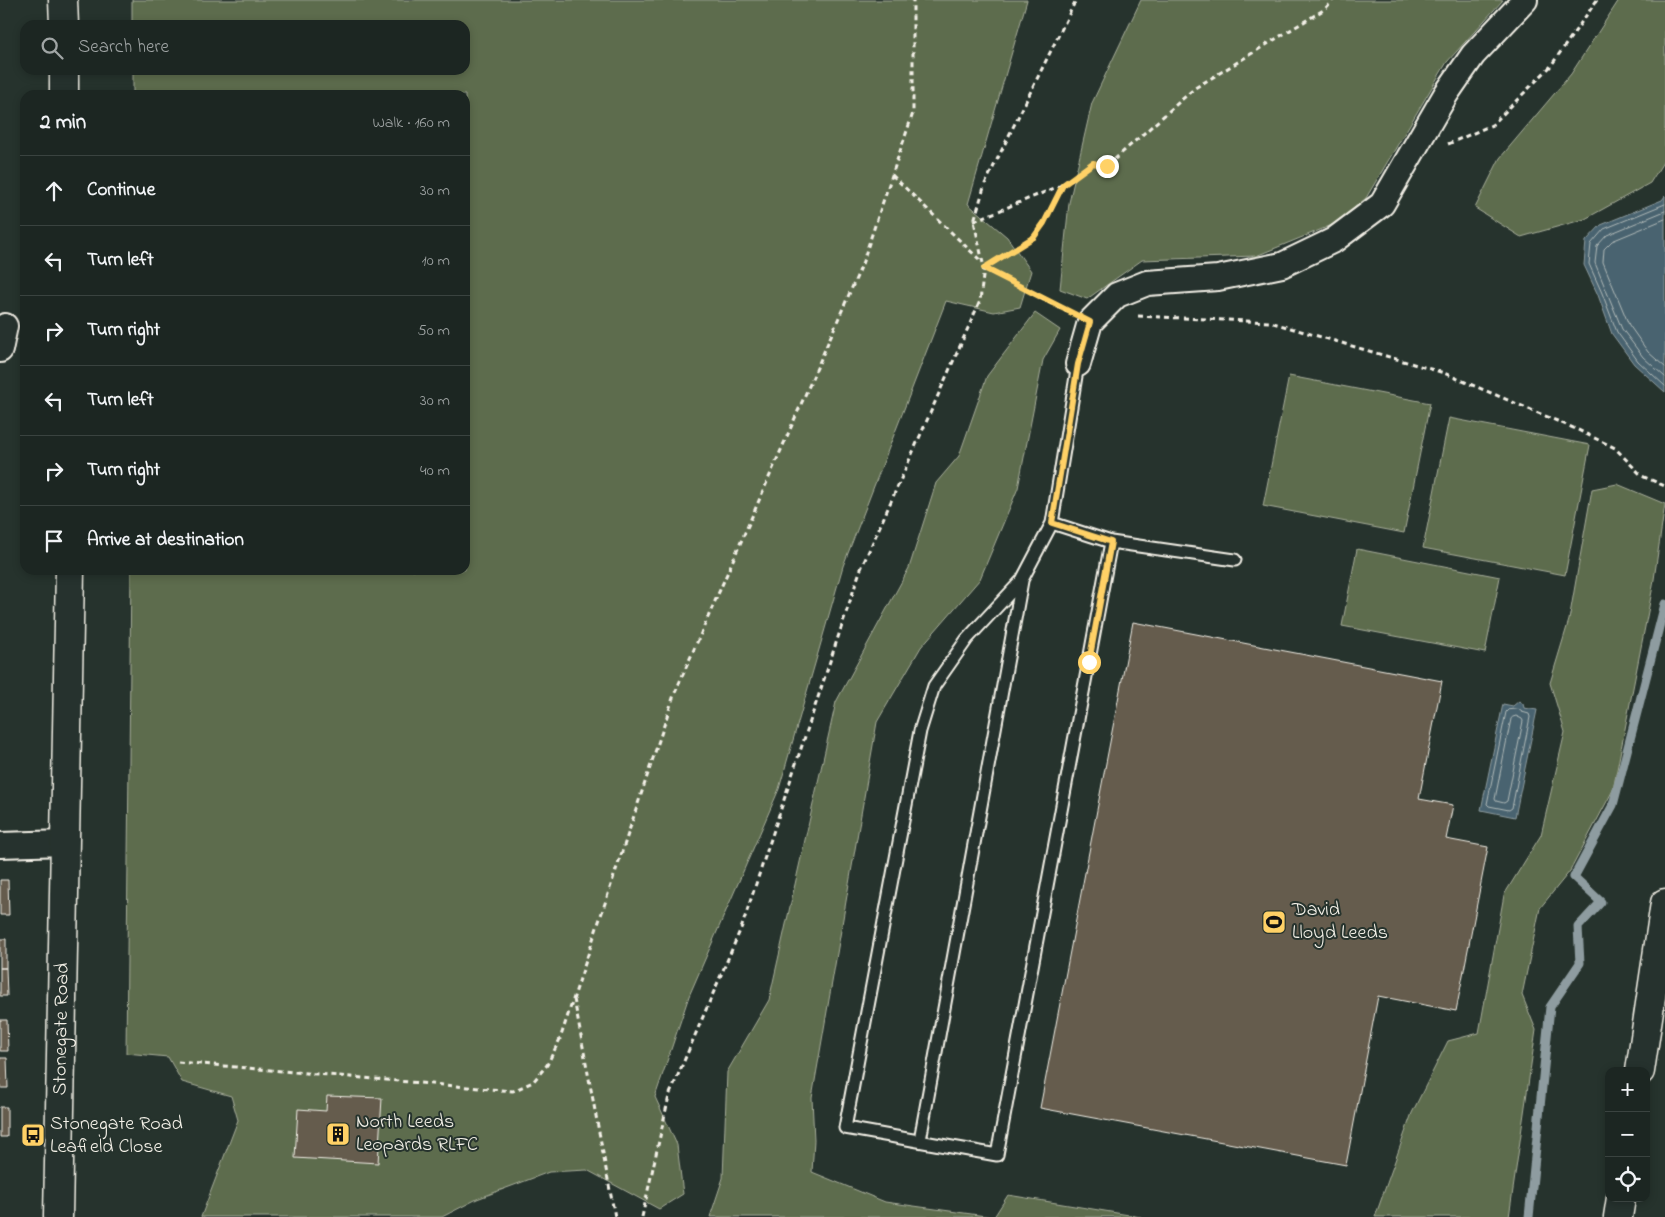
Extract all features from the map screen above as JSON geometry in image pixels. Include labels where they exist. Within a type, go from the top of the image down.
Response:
[{"type":"main road","points":[[63,0],[64,20]]},
{"type":"main road","points":[[64,75],[64,90]]},
{"type":"main road","name":"Stonegate Road","points":[[58,1217],[70,575]]},
{"type":"main road","points":[[1641,1067],[1665,903]]},
{"type":"main road","points":[[1618,1217],[1620,1202]]},
{"type":"street","points":[[1078,364],[1090,322],[1117,295],[1147,283],[1218,278],[1282,265],[1334,240],[1382,204],[1446,94],[1473,55],[1525,0]]},
{"type":"street","points":[[0,350],[5,326]]},
{"type":"street","points":[[0,845],[65,843]]},
{"type":"lane","points":[[1078,364],[1052,523],[1022,580],[967,640],[934,686],[920,730],[845,1128],[997,1154],[1111,542]]},
{"type":"lane","points":[[1052,523],[1111,542],[1235,560]]},
{"type":"lane","points":[[920,1140],[1022,580]]},
{"type":"path","points":[[178,1062],[513,1090],[533,1082],[548,1065],[560,1039],[574,998],[674,695],[861,267],[913,113],[913,0]]},
{"type":"path","points":[[642,1217],[669,1096],[742,926],[860,571],[980,301],[984,268],[974,221],[985,184],[1076,0]]},
{"type":"path","points":[[974,221],[1063,185],[1093,163],[1107,166],[1195,88],[1325,9],[1333,0]]},
{"type":"path","points":[[1407,159],[1492,125],[1550,67],[1597,0]]},
{"type":"path","points":[[892,175],[983,262]]},
{"type":"path","points":[[984,268],[1034,237],[1044,223],[1063,185]]},
{"type":"path","points":[[984,268],[1090,322]]},
{"type":"path","points":[[1136,316],[1270,322],[1444,373],[1576,429],[1615,448],[1642,476],[1665,486]]},
{"type":"path","points":[[574,998],[615,1217]]},
{"type":"green space","points":[[132,0],[1027,0],[968,204],[1007,237],[1031,271],[1020,307],[994,312],[946,301],[843,566],[779,789],[689,996],[655,1097],[677,1145],[683,1194],[659,1209],[587,1170],[549,1172],[477,1199],[442,1217],[201,1217],[238,1120],[231,1096],[182,1082],[168,1057],[126,1053],[131,575],[470,575],[470,90],[133,90],[133,75],[470,75],[470,20],[132,20]]},
{"type":"green space","points":[[1141,0],[1503,0],[1447,62],[1366,198],[1337,223],[1256,256],[1142,260],[1087,299],[1060,289],[1069,203],[1092,103]]},
{"type":"green space","points":[[1619,0],[1665,0],[1665,159],[1650,183],[1585,219],[1521,237],[1475,208],[1500,158],[1571,74]]},
{"type":"green space","points":[[1035,313],[1060,330],[1043,360],[1018,488],[980,579],[921,647],[877,722],[812,1098],[814,1140],[812,1172],[885,1202],[993,1217],[710,1217],[723,1178],[727,1072],[769,1000],[836,702],[909,568],[936,483],[959,456],[987,376]]},
{"type":"green space","points":[[1289,376],[1430,403],[1404,533],[1263,506]]},
{"type":"green space","points":[[1449,418],[1590,445],[1565,575],[1423,548]]},
{"type":"green space","points":[[1617,484],[1665,504],[1653,586],[1613,790],[1570,871],[1540,908],[1522,995],[1536,1030],[1509,1217],[1375,1217],[1412,1113],[1448,1041],[1479,1033],[1504,895],[1541,835],[1565,732],[1550,683],[1569,620],[1592,489]]},
{"type":"green space","points":[[1357,549],[1500,577],[1485,653],[1342,626]]},
{"type":"green space","points":[[1008,1195],[1141,1217],[994,1217]]},
{"type":"water","points":[[1665,196],[1665,392],[1634,364],[1612,334],[1598,295],[1584,265],[1586,241],[1601,225],[1662,200]]},
{"type":"water","points":[[1519,701],[1523,704],[1524,708],[1537,710],[1515,817],[1481,810],[1503,704],[1513,706]]},
{"type":"building","name":"David Lloyd Leeds","points":[[1133,622],[1442,681],[1419,799],[1453,805],[1446,839],[1488,847],[1456,1011],[1378,996],[1346,1165],[1040,1108]]},
{"type":"building","points":[[0,880],[8,880],[9,915],[0,915]]},
{"type":"building","points":[[0,939],[6,939],[6,968],[0,968]]},
{"type":"building","points":[[0,968],[6,968],[7,996],[0,996]]},
{"type":"building","points":[[0,1020],[7,1020],[8,1051],[0,1051]]},
{"type":"building","points":[[0,1058],[7,1058],[8,1088],[0,1088]]},
{"type":"building","name":"North Leeds Leopards RLFC","points":[[327,1096],[382,1098],[378,1163],[295,1158],[298,1109],[326,1111]]},
{"type":"building","points":[[0,1107],[7,1107],[7,1137],[0,1137]]},
{"type":"waterway","points":[[1529,1217],[1550,1007],[1580,963],[1578,927],[1601,902],[1574,877],[1613,805],[1665,604]]},
{"type":"place","name":"David Lloyd Leeds","points":[[1274,922]]},
{"type":"place","name":"North Leeds Leopards RLFC","points":[[338,1134]]},
{"type":"place","name":"Stonegate Road Leafield Close","points":[[33,1135]]},
{"type":"route","points":[[1089,662],[1111,542],[1052,523],[1078,364],[1090,322],[984,268],[1034,237],[1044,223],[1063,185],[1093,163],[1107,166]]}]
